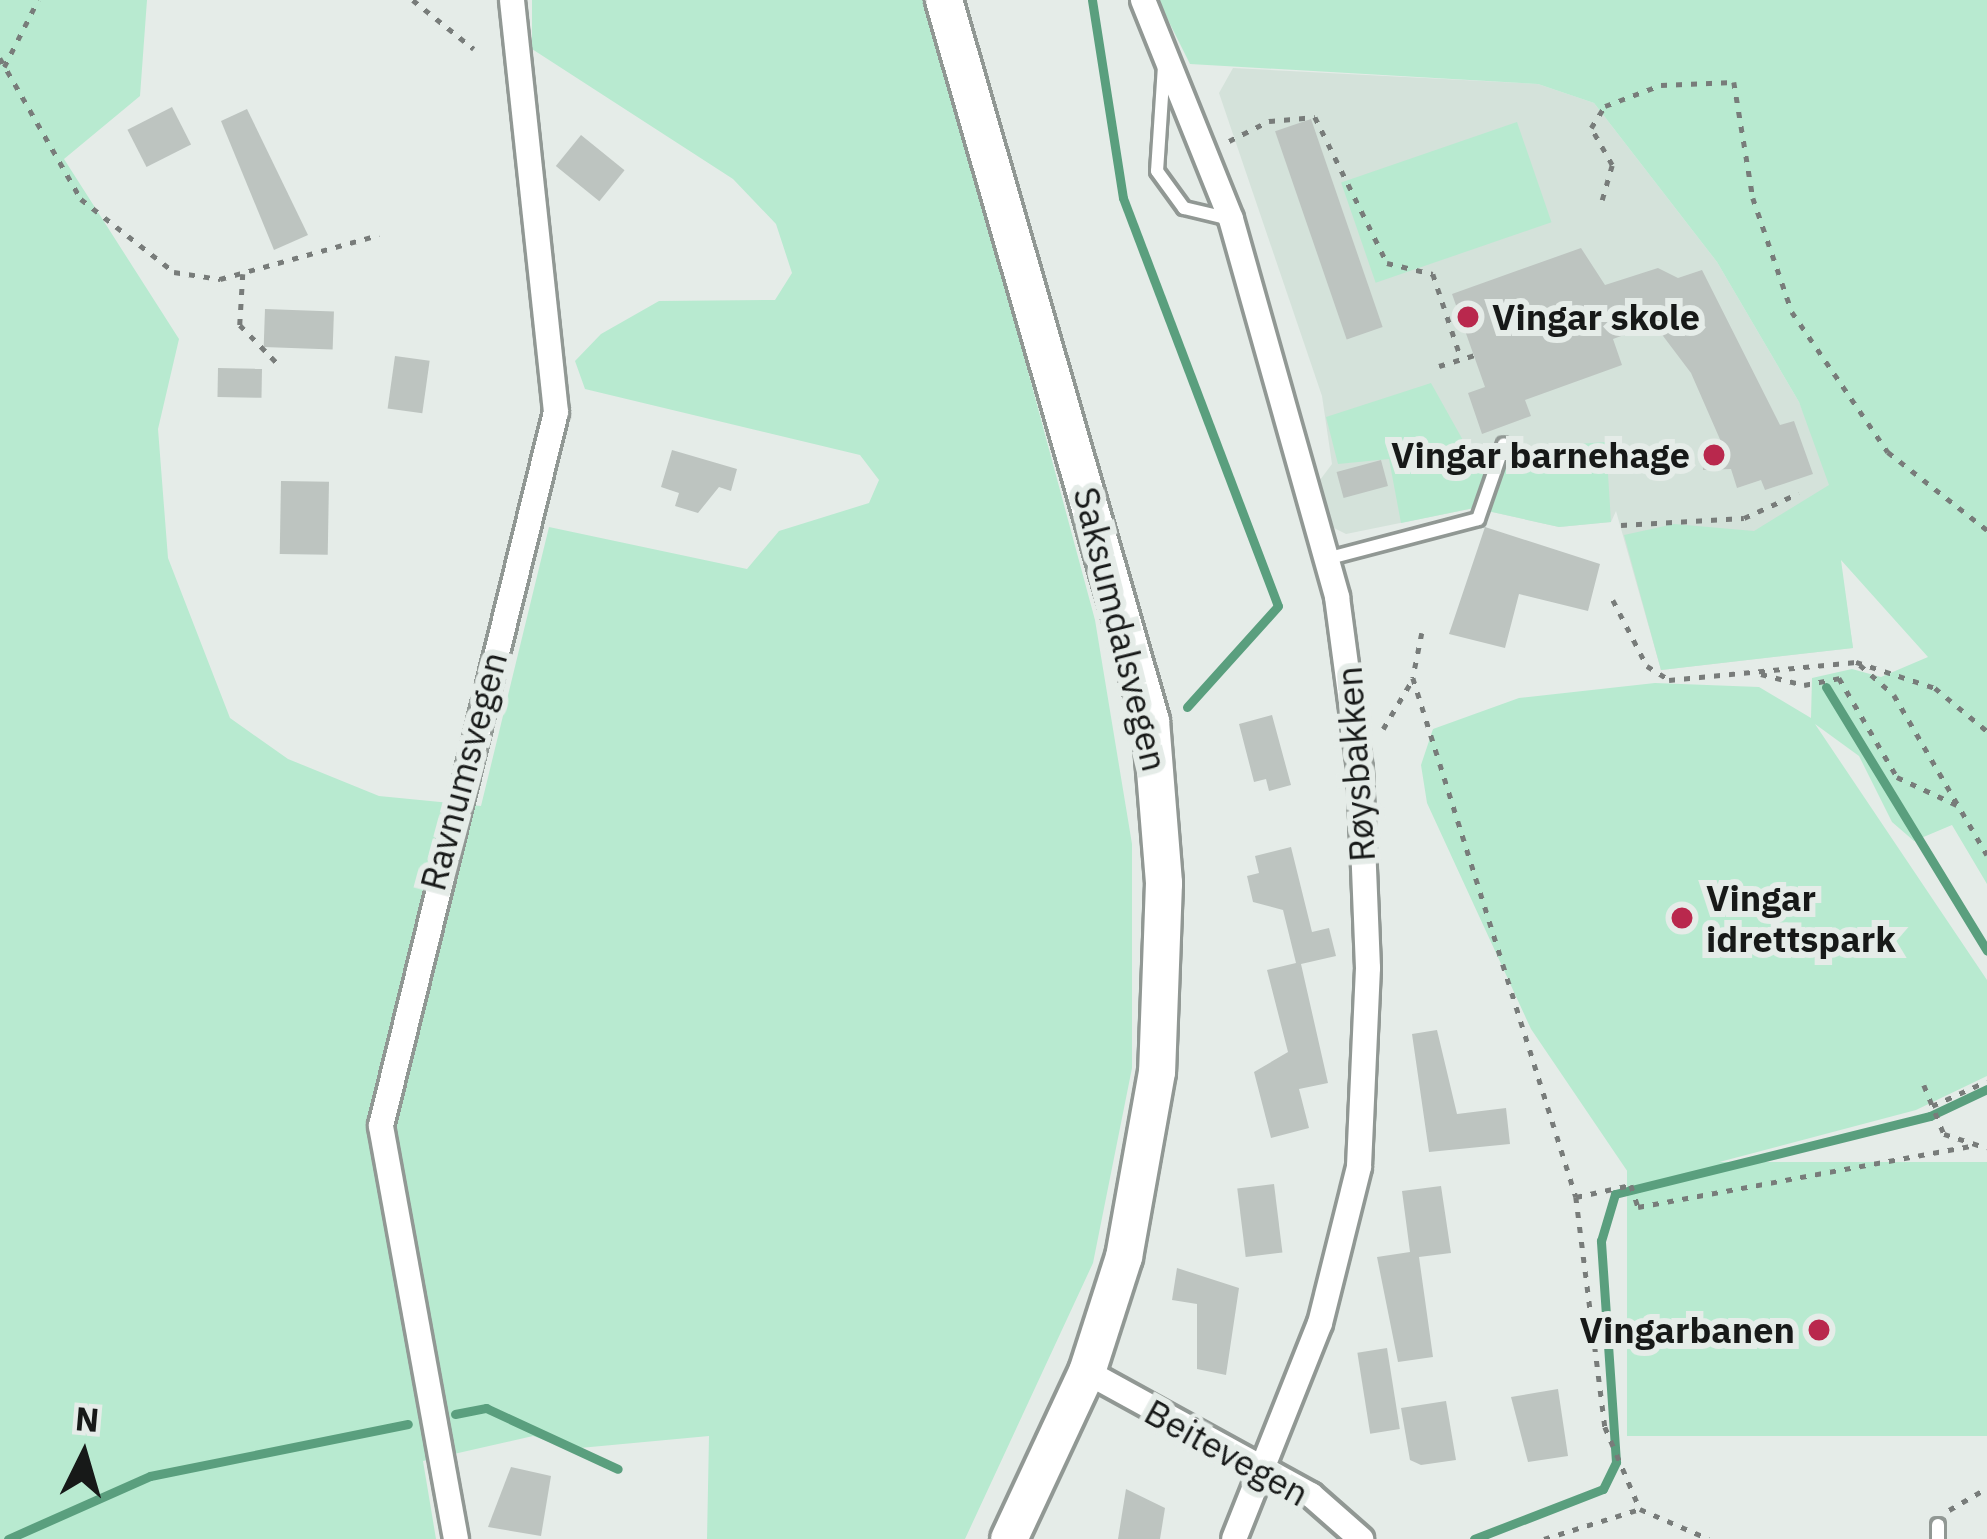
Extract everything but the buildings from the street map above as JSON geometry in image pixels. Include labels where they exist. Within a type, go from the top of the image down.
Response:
[{"type":"main road","name":"Saksumdalsvegen","points":[[944,0],[1100,528],[1159,785],[1154,1093],[1124,1256],[1087,1372],[1009,1539]]},
{"type":"street","name":"Ravnumsvegen","points":[[456,1539],[381,1126],[556,412],[512,0]]},
{"type":"street","name":"Røysbakken","points":[[1143,0],[1208,152],[1231,219],[1326,559],[1356,732],[1368,968],[1359,1167],[1320,1323],[1259,1464],[1234,1539]]},
{"type":"street","name":"Beitevegen","points":[[1087,1372],[1259,1464],[1361,1539]]},
{"type":"lane","points":[[1166,53],[1157,171],[1184,208],[1231,219]]},
{"type":"lane","points":[[1326,559],[1478,519],[1504,444]]},
{"type":"path","points":[[4,67],[38,0]]},
{"type":"path","points":[[413,0],[474,49]]},
{"type":"path","points":[[0,58],[80,199],[174,272],[242,274],[379,235]]},
{"type":"path","points":[[1602,200],[1612,165],[1591,128],[1604,106],[1661,85],[1734,82],[1753,198],[1792,312],[1888,452],[1987,530]]},
{"type":"path","points":[[1208,152],[1269,121],[1315,117],[1387,263],[1432,274],[1461,358]]},
{"type":"path","points":[[242,274],[240,325],[281,367]]},
{"type":"path","points":[[1439,366],[1474,355]]},
{"type":"path","points":[[1621,525],[1744,518],[1799,493]]},
{"type":"path","points":[[1613,600],[1656,675],[1856,662],[1935,688],[1987,731]]},
{"type":"path","points":[[1356,732],[1381,733],[1413,678],[1422,633]]},
{"type":"path","points":[[1856,662],[1894,695],[1987,855]]},
{"type":"path","points":[[1756,672],[1804,686],[1840,679],[1897,777],[1957,805]]},
{"type":"path","points":[[1413,678],[1576,1197],[1605,1427],[1621,1450],[1640,1509]]},
{"type":"path","points":[[1934,1111],[1987,1081]]},
{"type":"path","points":[[1924,1085],[1944,1134],[1987,1148]]},
{"type":"path","points":[[1576,1197],[1631,1185],[1638,1207],[1977,1145]]},
{"type":"path","points":[[1938,1532],[1987,1488]]},
{"type":"path","points":[[1544,1539],[1640,1509],[1708,1539]]},
{"type":"shaded area","name":"Vingar skole","points":[[1233,68],[1538,84],[1594,103],[1717,262],[1799,402],[1827,469],[1853,648],[1661,670],[1616,511],[1611,522],[1559,527],[1474,508],[1346,534],[1330,526],[1314,488],[1332,464],[1322,396],[1219,93]]},
{"type":"green space","points":[[0,0],[147,0],[140,96],[64,159],[179,339],[158,429],[168,558],[230,718],[288,759],[379,796],[481,806],[549,527],[747,569],[779,531],[869,503],[879,480],[860,455],[585,389],[575,361],[601,334],[659,301],[775,300],[792,273],[776,224],[733,179],[532,49],[532,0],[928,0],[1095,620],[1132,844],[1132,1068],[1093,1263],[965,1539],[707,1539],[709,1436],[569,1449],[533,1436],[423,1461],[436,1539],[0,1539]]},
{"type":"green space","points":[[1158,0],[1987,0],[1987,884],[1952,825],[1914,841],[1892,822],[1859,756],[1815,724],[1987,980],[1987,1076],[1916,1110],[1636,1184],[1531,1029],[1427,803],[1421,765],[1433,729],[1519,698],[1655,683],[1759,687],[1811,718],[1812,678],[1852,669],[1881,677],[1928,657],[1841,560],[1853,648],[1661,670],[1624,535],[1674,524],[1754,531],[1829,485],[1799,402],[1717,262],[1594,103],[1538,84],[1190,64]]},
{"type":"green space","points":[[1517,122],[1552,222],[1376,283],[1341,183]]},
{"type":"green space","points":[[1431,383],[1469,451],[1606,442],[1611,522],[1559,527],[1474,508],[1401,523],[1389,459],[1338,464],[1326,417]]},
{"type":"green space","name":"Vingarbanen","points":[[1627,1162],[1987,1162],[1987,1436],[1627,1436]]},
{"type":"waterway","points":[[1092,0],[1123,198],[1278,606],[1187,707]]},
{"type":"waterway","points":[[1826,687],[1987,951]]},
{"type":"waterway","points":[[1474,1539],[1603,1489],[1616,1462],[1601,1241],[1615,1194],[1930,1116],[1987,1089]]},
{"type":"waterway","points":[[455,1414],[486,1408],[618,1469]]},
{"type":"waterway","points":[[8,1539],[150,1476],[408,1424]]},
{"type":"place","name":"Vingar skole","points":[[1468,317]]},
{"type":"place","name":"Vingar barnehage","points":[[1714,455]]},
{"type":"place","name":"Vingar idrettspark","points":[[1682,918]]},
{"type":"place","name":"Vingarbanen","points":[[1819,1330]]}]
